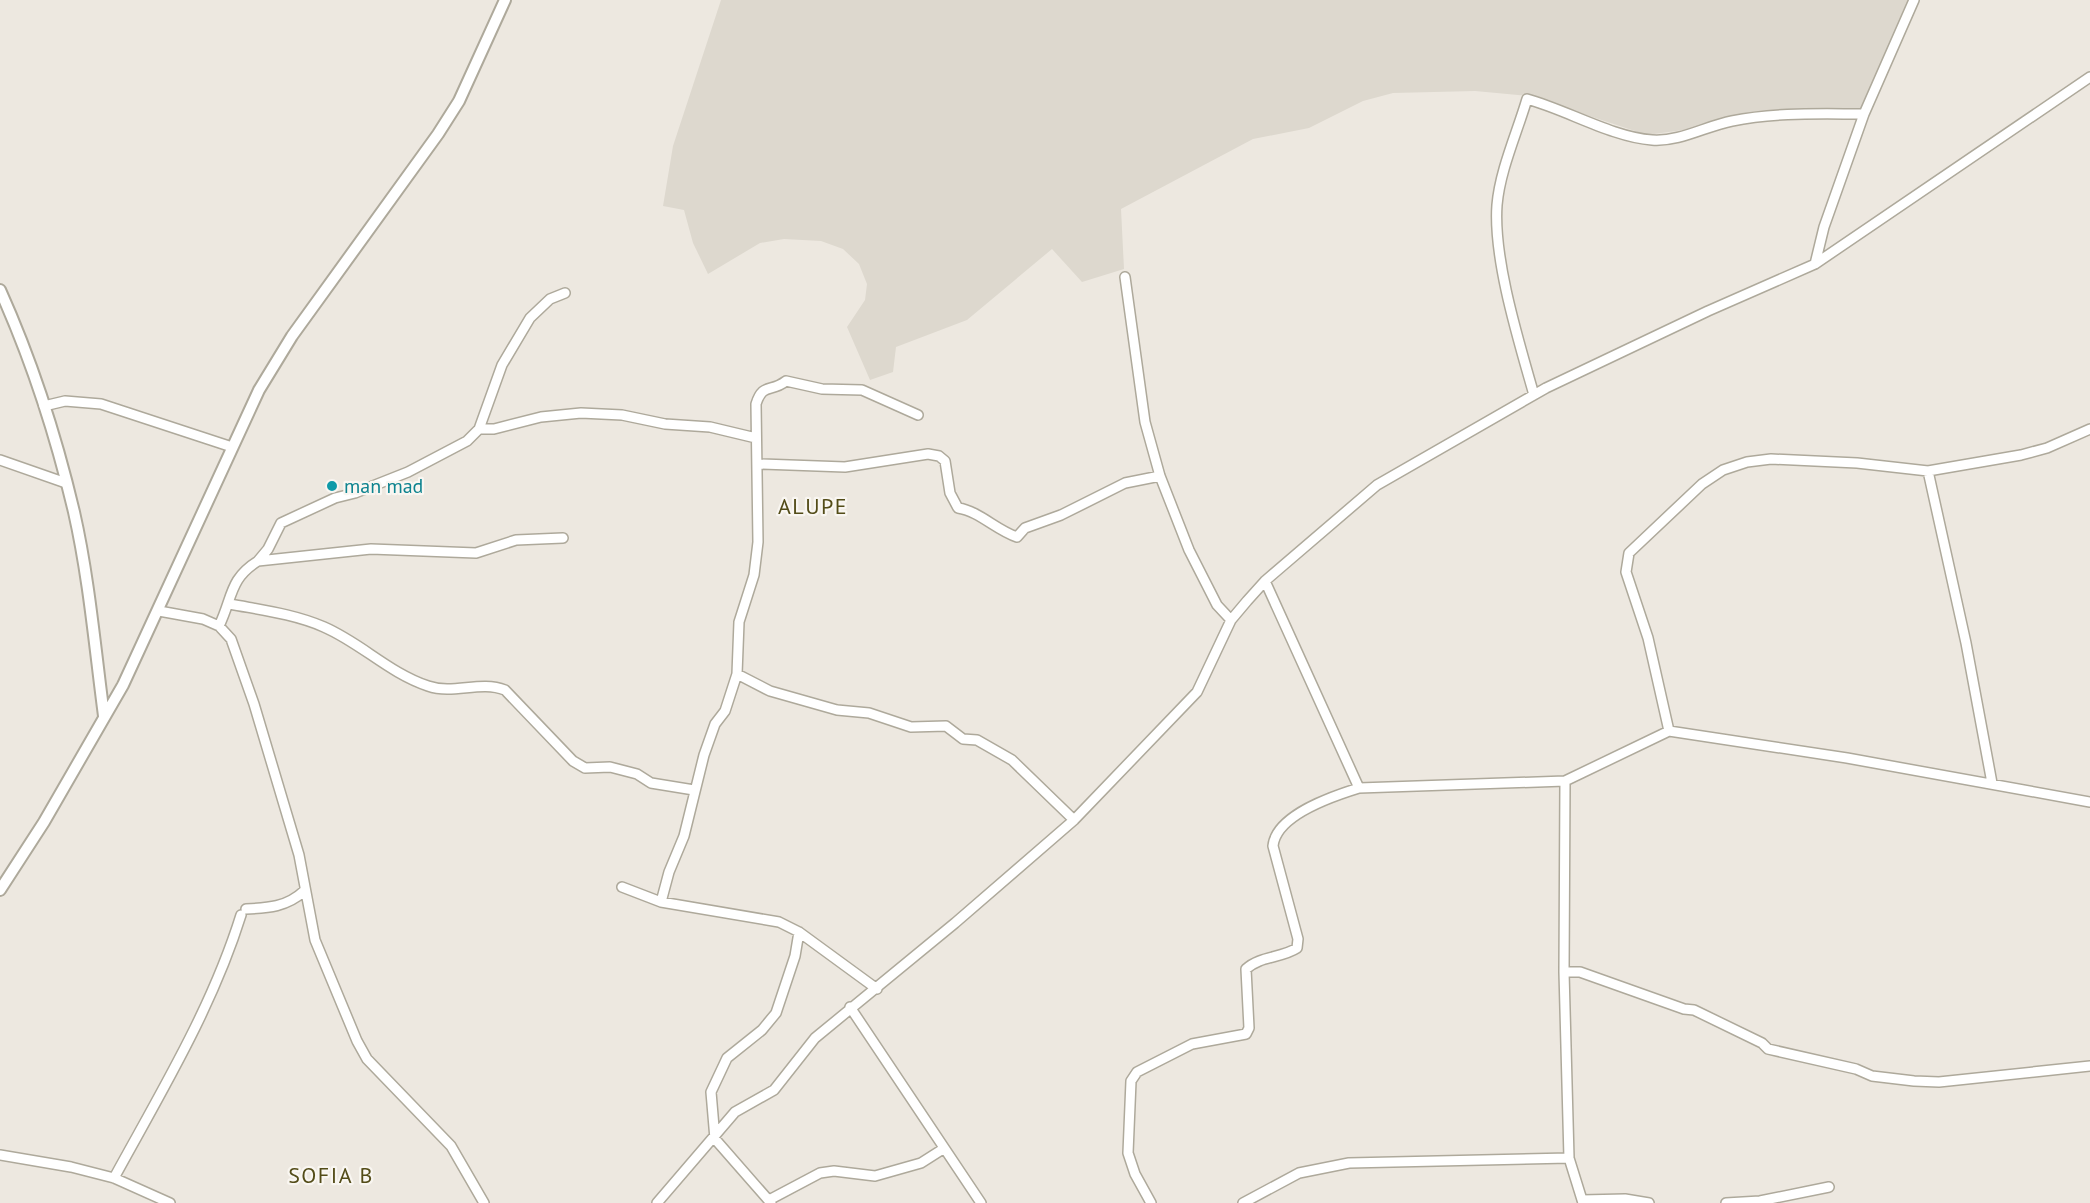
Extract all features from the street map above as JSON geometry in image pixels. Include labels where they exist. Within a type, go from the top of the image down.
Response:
[{"type":"street","points":[[0,890],[44,822],[123,685],[259,390],[292,336],[438,134],[459,101],[505,0]]},
{"type":"street","points":[[1815,264],[1824,227],[1864,114],[1914,0]]},
{"type":"street","points":[[657,1203],[715,1139],[735,1112],[774,1090],[815,1038],[850,1007],[877,989],[1074,820],[1197,692],[1232,620],[1265,581],[1377,484],[1534,395],[1707,310],[1815,264],[2090,77]]},
{"type":"street","points":[[1534,395],[1502,265],[1497,232],[1497,205],[1502,182],[1527,99],[1555,107],[1620,133],[1656,140],[1677,138],[1730,121],[1756,117],[1864,114]]},
{"type":"street","points":[[1125,277],[1145,422],[1160,476],[1193,559],[1217,605],[1232,620]]},
{"type":"street","points":[[0,290],[44,406],[66,483],[79,539],[104,716]]},
{"type":"street","points":[[219,626],[230,604],[234,582],[243,570],[258,561],[268,549],[281,523],[334,498],[355,493],[445,455],[479,429],[502,365],[530,318],[550,299],[565,293]]},
{"type":"street","points":[[661,902],[684,836],[704,755],[715,724],[725,711],[737,674],[739,622],[754,575],[758,542],[759,464],[756,404],[760,393],[765,388],[780,386],[786,381],[822,389],[862,390],[918,415]]},
{"type":"street","points":[[44,406],[65,401],[101,404],[232,447]]},
{"type":"street","points":[[479,429],[494,429],[542,417],[581,413],[622,415],[665,424],[710,427],[756,438]]},
{"type":"street","points":[[1669,731],[1648,638],[1626,572],[1629,553],[1702,484],[1723,470],[1747,462],[1771,459],[1857,463],[1928,471],[2021,455],[2047,448],[2090,429]]},
{"type":"street","points":[[759,464],[845,467],[928,454],[939,456],[945,461],[950,493],[958,508],[968,509],[1005,533],[1017,537],[1025,528],[1061,515],[1125,483],[1160,476]]},
{"type":"street","points":[[0,460],[66,483]]},
{"type":"street","points":[[1928,471],[1966,643],[1992,783]]},
{"type":"street","points":[[258,561],[371,549],[476,554],[516,540],[563,538]]},
{"type":"street","points":[[1265,581],[1359,788]]},
{"type":"street","points":[[230,604],[284,614],[325,627],[402,675],[429,687],[448,691],[494,686],[505,690],[573,761],[585,768],[610,767],[637,774],[651,783],[694,790]]},
{"type":"street","points":[[159,611],[203,620],[219,626],[231,639],[254,704],[299,855],[315,940],[367,1059],[451,1146],[484,1203]]},
{"type":"street","points":[[737,674],[770,692],[837,710],[868,713],[911,727],[946,726],[963,739],[977,740],[1012,760],[1074,820]]},
{"type":"street","points":[[1151,1203],[1135,1174],[1128,1153],[1131,1081],[1137,1072],[1192,1044],[1246,1034],[1249,1028],[1244,976],[1246,969],[1252,963],[1291,952],[1297,948],[1298,939],[1273,846],[1274,837],[1280,828],[1305,810],[1332,796],[1359,788],[1565,781],[1669,731],[1992,783],[2090,802]]},
{"type":"street","points":[[1565,781],[1564,972],[1569,1158],[1582,1202],[1625,1198],[1649,1203]]},
{"type":"street","points":[[622,887],[661,902],[765,918],[799,932],[877,989]]},
{"type":"street","points":[[114,1178],[170,1079],[228,955],[243,912],[293,901],[304,891]]},
{"type":"street","points":[[293,901],[308,909]]},
{"type":"street","points":[[799,932],[795,956],[776,1013],[762,1030],[727,1058],[711,1092],[715,1139],[770,1202],[820,1173],[834,1171],[875,1176],[921,1163],[944,1149]]},
{"type":"street","points":[[1564,972],[1580,972],[1684,1009],[1694,1010],[1762,1043],[1768,1049],[1856,1069],[1872,1076],[1939,1082],[2090,1066]]},
{"type":"street","points":[[850,1007],[981,1203]]},
{"type":"street","points":[[0,1155],[71,1167],[114,1178],[170,1203]]},
{"type":"street","points":[[1243,1203],[1256,1199],[1299,1173],[1349,1163],[1569,1158]]},
{"type":"street","points":[[1726,1203],[1760,1201],[1829,1187]]},
{"type":"shaded area","points":[[721,0],[1911,0],[1863,110],[1751,113],[1690,129],[1647,135],[1529,96],[1475,91],[1393,93],[1363,101],[1309,128],[1253,139],[1121,209],[1124,269],[1082,282],[1052,249],[967,320],[896,347],[893,372],[870,380],[847,327],[865,300],[867,284],[859,264],[843,249],[821,241],[784,239],[760,243],[708,274],[693,243],[684,210],[663,206],[673,146]]},
{"type":"place","name":"man mad","points":[[332,486]]},
{"type":"district","name":"ALUPE","points":[[813,506]]},
{"type":"district","name":"SOFIA B","points":[[331,1175]]}]
